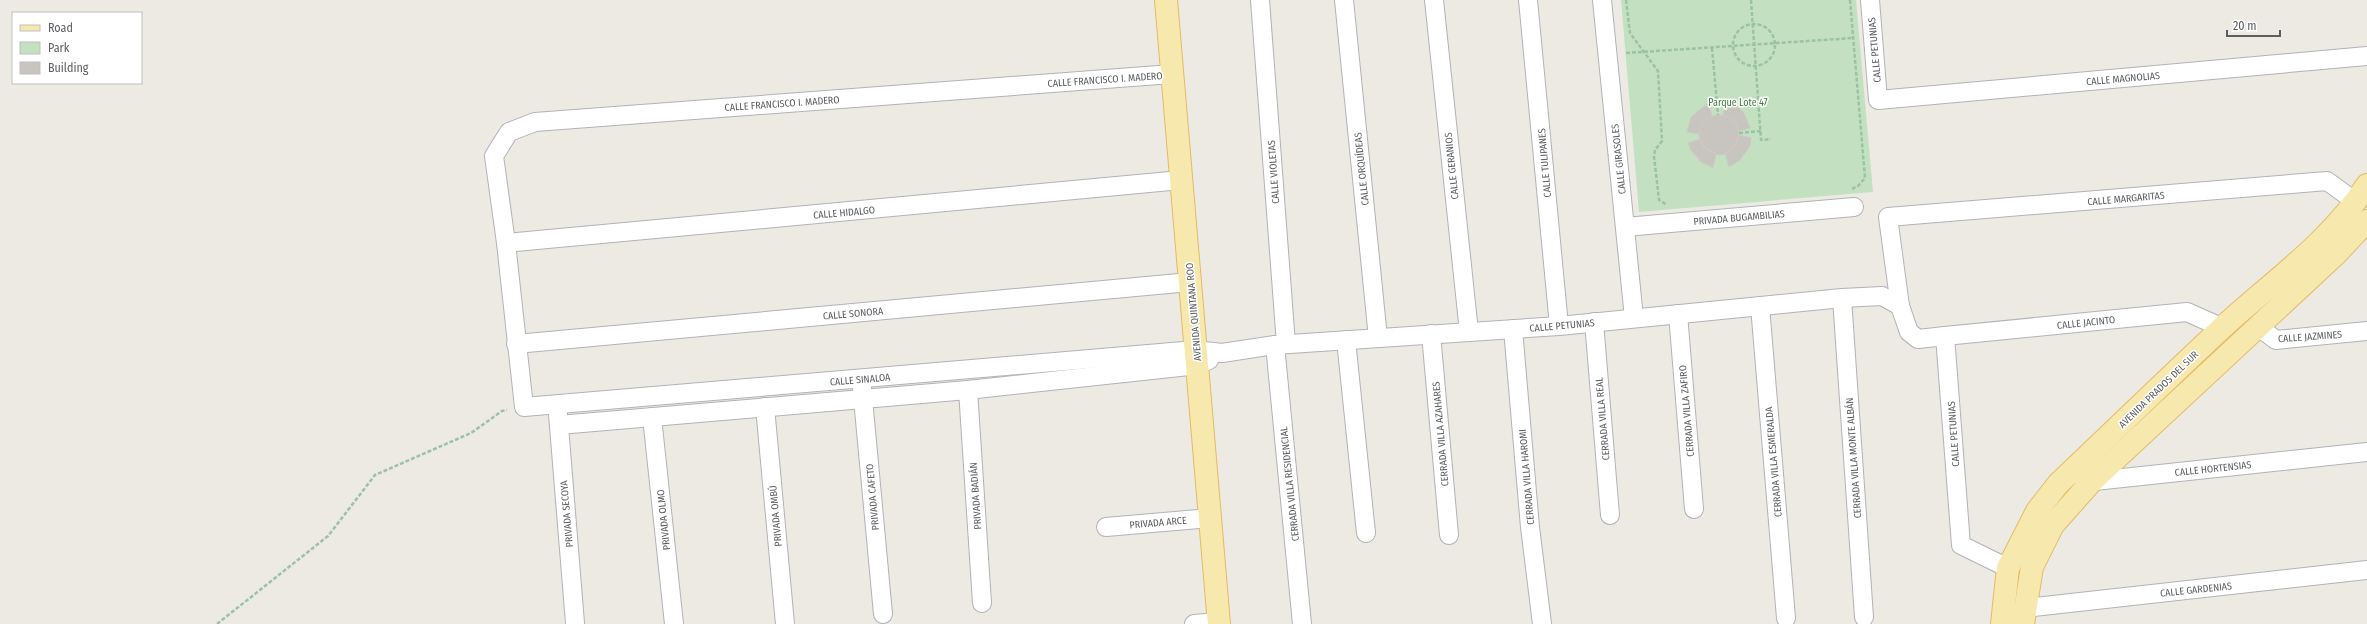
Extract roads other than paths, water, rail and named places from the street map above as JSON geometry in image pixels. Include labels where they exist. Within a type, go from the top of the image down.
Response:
[{"type":"main road","name":"AVENIDA QUINTANA ROO","points":[[1166,0],[1219,623]]},
{"type":"main road","name":"AVENIDA PRADOS DEL SUR","points":[[2002,624],[2008,568],[2037,511],[2058,484],[2223,328],[2324,237],[2362,194]]},
{"type":"main road","name":"AVENIDA PRADOS DEL SUR","points":[[2024,616],[2032,567],[2053,525],[2092,481],[2336,254],[2367,221]]},
{"type":"street","name":"CALLE VIOLETAS","points":[[1260,0],[1281,344]]},
{"type":"street","name":"CALLE ORQUÍDEAS","points":[[1344,0],[1378,338]]},
{"type":"street","name":"CALLE GERANIOS","points":[[1434,0],[1469,332]]},
{"type":"street","name":"CALLE TULIPANES","points":[[1528,0],[1559,326]]},
{"type":"street","name":"CALLE GIRASOLES","points":[[1602,0],[1634,318]]},
{"type":"street","name":"CALLE PETUNIAS","points":[[1870,0],[1878,100]]},
{"type":"street","name":"CALLE MAGNOLIAS","points":[[1878,100],[2367,56]]},
{"type":"street","name":"CALLE FRANCISCO I. MADERO","points":[[524,408],[506,243],[494,156],[509,132],[535,122],[1172,74]]},
{"type":"street","name":"CALLE HIDALGO","points":[[506,243],[1181,180]]},
{"type":"street","name":"CALLE MARGARITAS","points":[[1900,306],[1888,217],[2327,181],[2362,194]]},
{"type":"street","name":"PRIVADA BUGAMBILIAS","points":[[1625,227],[1854,207]]},
{"type":"street","name":"CALLE SONORA","points":[[516,344],[1190,282]]},
{"type":"street","name":"CALLE PETUNIAS","points":[[1197,358],[1281,344],[1559,326],[1842,298],[1882,296],[1900,306]]},
{"type":"street","name":"CERRADA VILLA MONTE ALBÁN","points":[[1842,298],[1864,617]]},
{"type":"street","name":"CERRADA VILLA ESMERALDA","points":[[1760,306],[1786,618]]},
{"type":"street","points":[[1900,306],[1909,332],[1918,339],[1945,336]]},
{"type":"street","name":"CALLE JACINTO","points":[[1945,336],[2187,312],[2223,328]]},
{"type":"street","name":"CERRADA VILLA ZAFIRO","points":[[1678,314],[1694,509]]},
{"type":"street","name":"CERRADA VILLA REAL","points":[[1594,322],[1610,515]]},
{"type":"street","name":"CALLE JAZMINES","points":[[2257,326],[2276,340],[2367,331]]},
{"type":"street","name":"CERRADA VILLA HAROMI","points":[[1513,329],[1530,527],[1542,624]]},
{"type":"street","name":"CERRADA VILLA AZAHARES","points":[[1431,334],[1449,535]]},
{"type":"street","name":"CALLE PETUNIAS","points":[[1945,336],[1961,545],[2008,568]]},
{"type":"street","points":[[1346,340],[1366,533]]},
{"type":"street","name":"CERRADA VILLA RESIDENCIAL","points":[[1281,344],[1302,624]]},
{"type":"street","name":"CALLE SINALOA","points":[[524,408],[862,379],[1197,358]]},
{"type":"street","name":"CALLE SINALOA","points":[[559,425],[968,390],[1197,358]]},
{"type":"street","name":"PRIVADA CAFETO","points":[[862,379],[883,614]]},
{"type":"street","name":"PRIVADA BADIÁN","points":[[968,390],[982,603]]},
{"type":"street","name":"PRIVADA SECOYA","points":[[557,405],[575,623]]},
{"type":"street","name":"PRIVADA OMBÚ","points":[[765,407],[785,624]]},
{"type":"street","name":"PRIVADA OLMO","points":[[652,417],[674,624]]},
{"type":"street","name":"CALLE HORTENSIAS","points":[[2058,484],[2367,452]]},
{"type":"street","name":"PRIVADA ARCE","points":[[1106,527],[1210,518]]},
{"type":"street","name":"CALLE GARDENIAS","points":[[2024,616],[2367,570]]},
{"type":"street","points":[[1194,624],[1219,623]]},
{"type":"park label","name":"Parque Lote 47","points":[[1738,102]]}]
